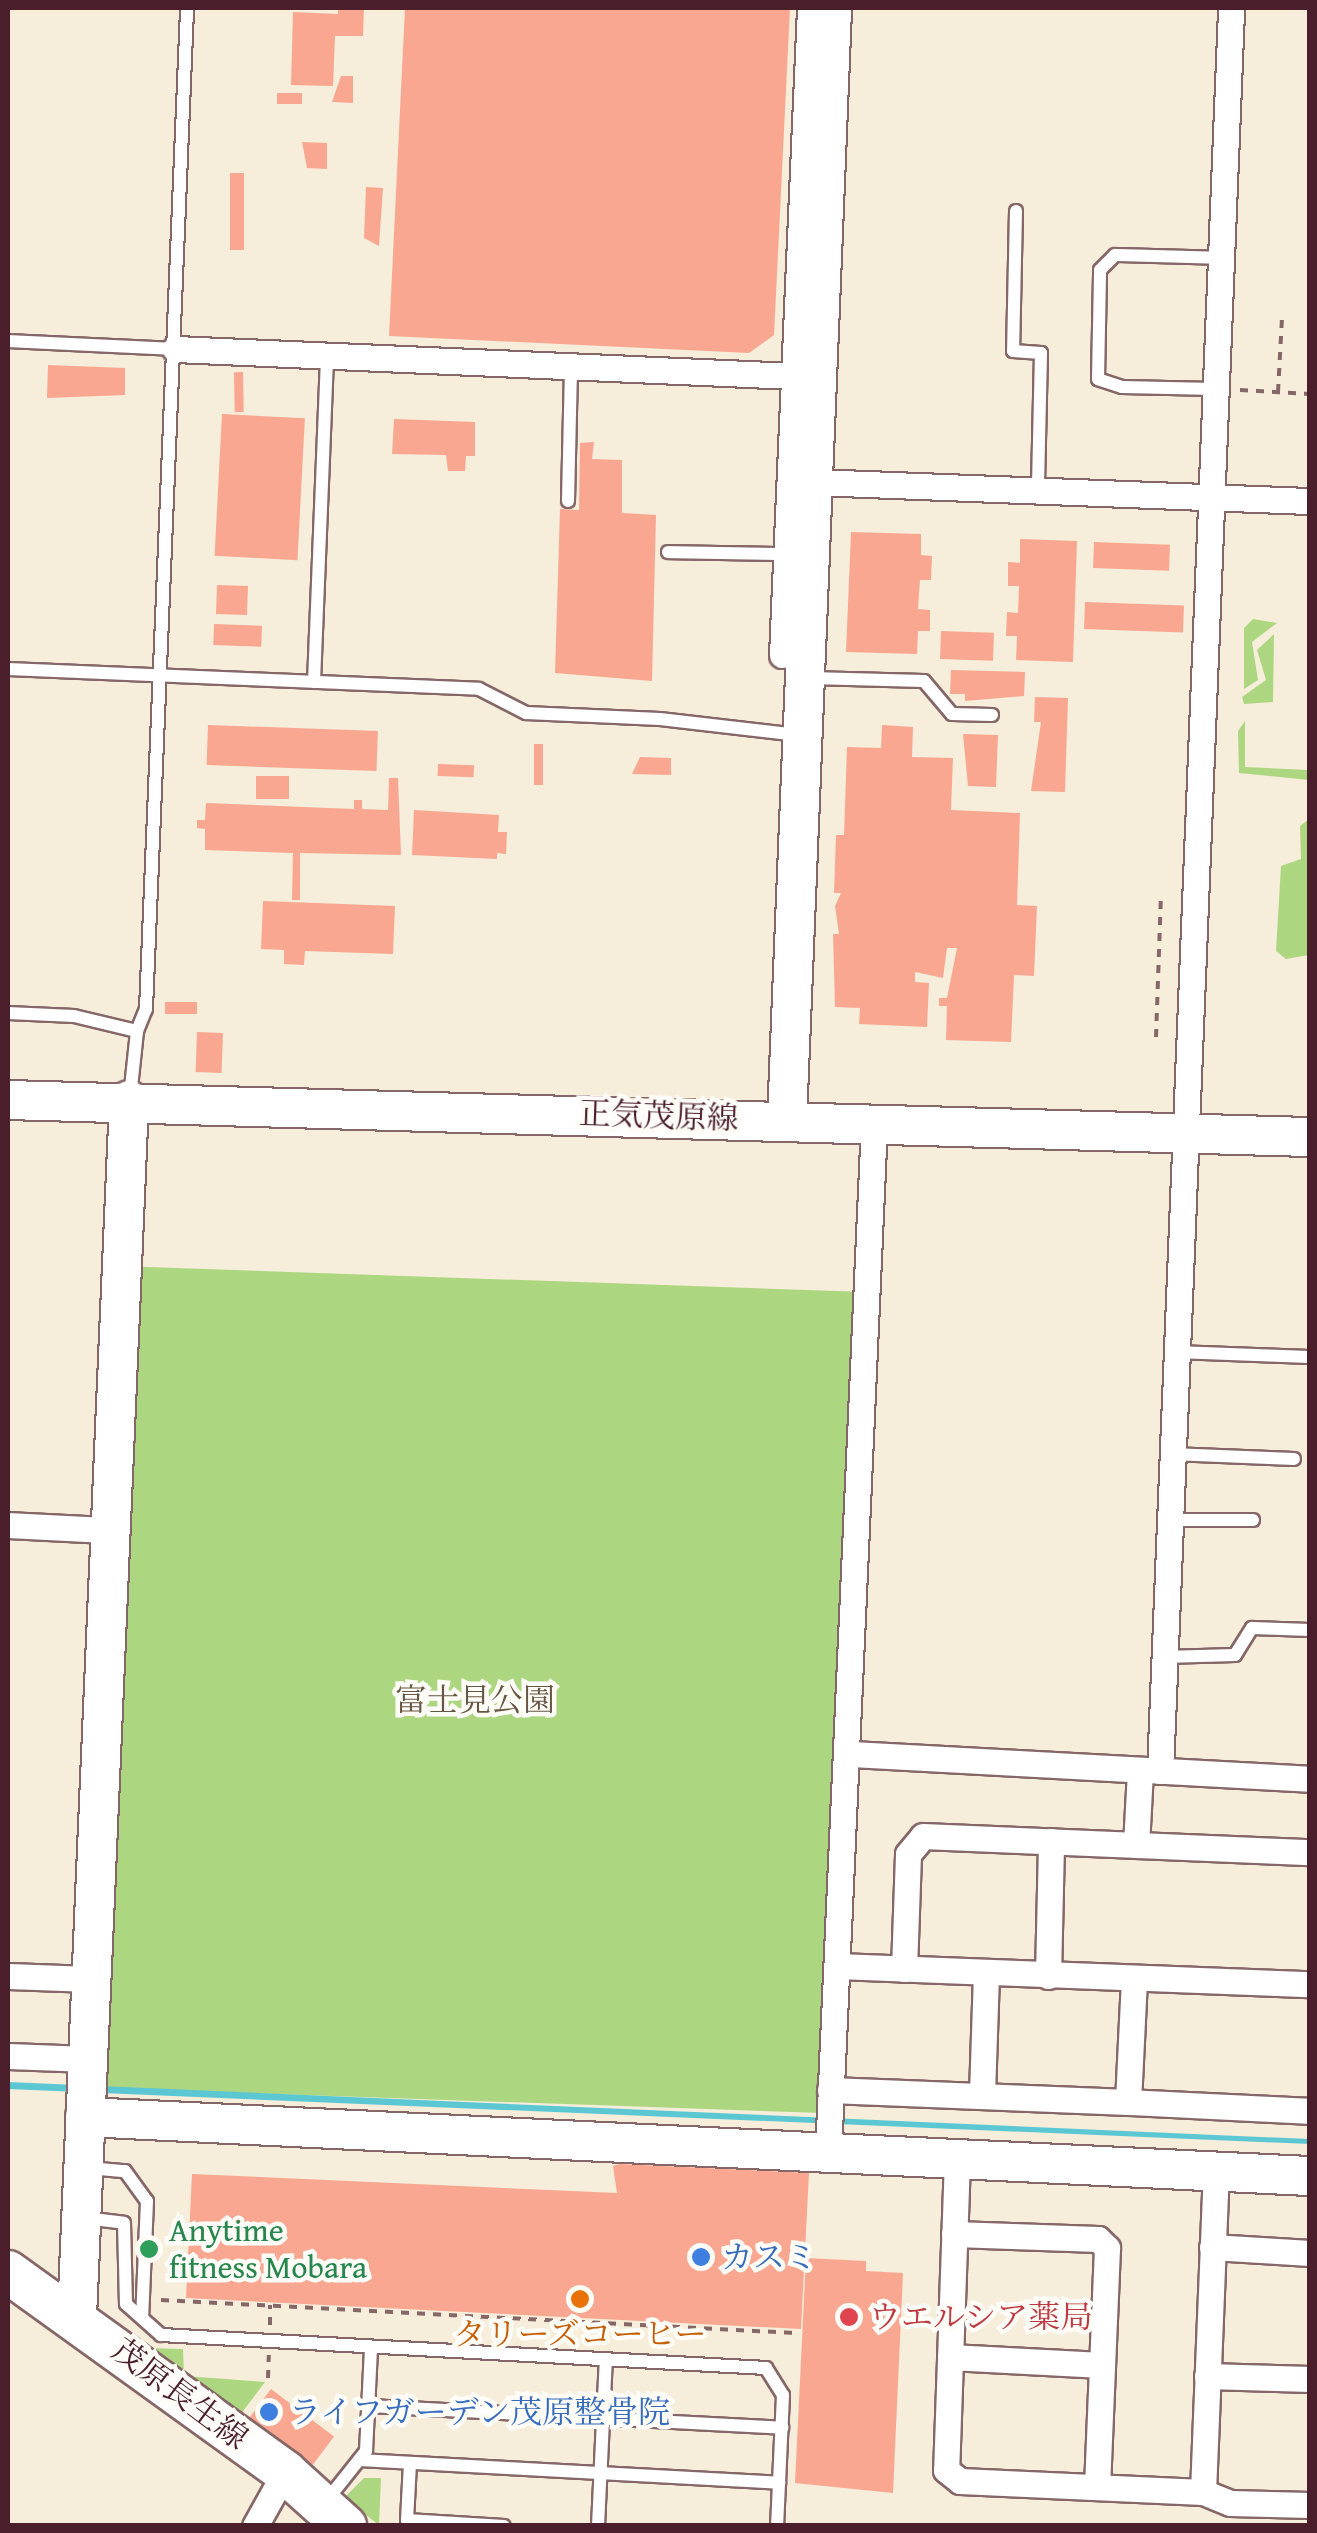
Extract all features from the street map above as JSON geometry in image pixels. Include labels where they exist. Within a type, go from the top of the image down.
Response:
[{"type":"main road","name":"茂原長生線","points":[[8,2272],[77,2317],[285,2472],[333,2516]]},
{"type":"street","points":[[788,1120],[805,736],[786,554],[810,8]]},
{"type":"street","points":[[795,667],[814,482],[832,8]]},
{"type":"street","points":[[1136,1845],[1164,1657],[1230,8]]},
{"type":"street","points":[[174,349],[328,359],[571,362],[793,376]]},
{"type":"street","points":[[814,482],[1310,501]]},
{"type":"street","name":"正気茂原線","points":[[8,1100],[129,1100],[1310,1137]]},
{"type":"street","points":[[77,2317],[129,1100]]},
{"type":"street","points":[[828,2153],[850,1754],[874,1124]]},
{"type":"street","points":[[8,1525],[108,1530]]},
{"type":"street","points":[[850,1754],[1310,1779]]},
{"type":"street","points":[[904,1969],[912,1843],[922,1836],[1310,1852]]},
{"type":"street","points":[[1048,1976],[1051,1841]]},
{"type":"street","points":[[837,1966],[1310,1984]]},
{"type":"street","points":[[982,2094],[986,1973]]},
{"type":"street","points":[[8,1976],[91,1979]]},
{"type":"street","points":[[1128,2102],[1134,1980]]},
{"type":"street","points":[[8,2056],[88,2059]]},
{"type":"street","points":[[830,2090],[1310,2111]]},
{"type":"street","points":[[85,2117],[1310,2176]]},
{"type":"street","points":[[957,2159],[946,2470],[960,2481],[1203,2492],[1230,2503],[1310,2505]]},
{"type":"street","points":[[1203,2492],[1216,2172]]},
{"type":"street","points":[[954,2234],[1098,2240],[1107,2248],[1097,2487]]},
{"type":"street","points":[[1212,2247],[1310,2254]]},
{"type":"street","points":[[950,2356],[1102,2365]]},
{"type":"street","points":[[1208,2376],[1310,2379]]},
{"type":"street","points":[[255,2526],[285,2472]]},
{"type":"lane","points":[[129,1100],[136,1031],[146,1009],[187,8]]},
{"type":"lane","points":[[1016,212],[1012,351],[1041,353],[1038,490]]},
{"type":"lane","points":[[1215,389],[1122,387],[1098,380],[1100,270],[1114,255],[1220,258]]},
{"type":"lane","points":[[8,341],[174,349]]},
{"type":"lane","points":[[314,682],[328,359]]},
{"type":"lane","points":[[568,501],[571,362]]},
{"type":"lane","points":[[668,552],[786,554]]},
{"type":"lane","points":[[795,667],[924,681],[952,714],[992,715]]},
{"type":"lane","points":[[8,669],[479,690],[526,713],[660,719],[805,736]]},
{"type":"lane","points":[[8,1013],[74,1016],[136,1031]]},
{"type":"lane","points":[[1175,1352],[1310,1357]]},
{"type":"lane","points":[[1171,1454],[1294,1460]]},
{"type":"lane","points":[[1169,1520],[1253,1520]]},
{"type":"lane","points":[[1164,1657],[1235,1655],[1252,1628],[1310,1630]]},
{"type":"lane","points":[[83,2168],[125,2171],[140,2184],[146,2202],[142,2318]]},
{"type":"lane","points":[[81,2218],[124,2222],[126,2304],[161,2335],[766,2368],[783,2395],[777,2526]]},
{"type":"lane","points":[[333,2516],[366,2452],[372,2346]]},
{"type":"lane","points":[[598,2526],[606,2359]]},
{"type":"lane","points":[[368,2406],[782,2428]]},
{"type":"lane","points":[[359,2460],[779,2483]]},
{"type":"lane","points":[[410,2463],[407,2520],[504,2526]]},
{"type":"path","points":[[1278,392],[1282,319]]},
{"type":"path","points":[[1215,389],[1310,394]]},
{"type":"path","points":[[1156,1037],[1161,894]]},
{"type":"path","points":[[148,2299],[795,2333]]},
{"type":"green space","points":[[1253,619],[1277,623],[1252,642],[1258,680],[1244,689],[1244,628]]},
{"type":"green space","points":[[1274,634],[1273,702],[1244,704],[1242,697],[1266,680],[1257,650]]},
{"type":"green space","points":[[1245,721],[1245,767],[1309,770],[1309,780],[1239,773],[1238,731]]},
{"type":"green space","points":[[1309,819],[1309,955],[1286,959],[1276,951],[1281,866],[1301,859],[1300,826]]},
{"type":"green space","name":"富士見公園","points":[[118,1266],[866,1292],[837,2114],[89,2087]]},
{"type":"green space","points":[[142,2348],[183,2349],[184,2376],[265,2382],[237,2419]]},
{"type":"green space","points":[[364,2478],[381,2478],[379,2525],[344,2498]]},
{"type":"water","points":[[8,2082],[1309,2139],[1310,2144],[8,2089]]},
{"type":"building","points":[[338,8],[364,8],[363,36],[335,36],[333,86],[291,85],[293,12],[338,14]]},
{"type":"building","points":[[405,8],[790,8],[774,335],[749,353],[389,336]]},
{"type":"building","points":[[341,76],[353,76],[353,103],[332,102]]},
{"type":"building","points":[[277,93],[302,93],[302,104],[277,104]]},
{"type":"building","points":[[302,142],[327,143],[327,169],[307,168]]},
{"type":"building","points":[[230,173],[244,173],[244,250],[230,250]]},
{"type":"building","points":[[366,187],[383,188],[379,246],[364,238]]},
{"type":"building","points":[[48,365],[125,368],[125,395],[47,398]]},
{"type":"building","points":[[234,372],[243,372],[244,412],[235,412]]},
{"type":"building","points":[[222,414],[305,418],[297,560],[215,556]]},
{"type":"building","points":[[394,419],[475,422],[475,456],[466,456],[465,471],[448,471],[446,455],[392,454]]},
{"type":"building","points":[[594,442],[592,459],[622,460],[622,513],[656,515],[652,681],[555,673],[560,509],[579,510],[580,443]]},
{"type":"building","points":[[851,532],[921,534],[921,555],[932,556],[931,580],[920,580],[918,609],[930,610],[930,631],[918,631],[917,654],[846,652]]},
{"type":"building","points":[[1020,539],[1077,541],[1073,662],[1016,660],[1017,636],[1006,636],[1007,612],[1018,613],[1019,586],[1008,586],[1008,562],[1020,563]]},
{"type":"building","points":[[1094,542],[1170,545],[1169,571],[1093,568]]},
{"type":"building","points":[[217,585],[248,586],[247,615],[216,614]]},
{"type":"building","points":[[1085,602],[1184,605],[1183,632],[1084,629]]},
{"type":"building","points":[[214,624],[262,626],[261,647],[213,645]]},
{"type":"building","points":[[941,631],[994,633],[993,661],[940,659]]},
{"type":"building","points":[[951,670],[1025,672],[1024,696],[965,701],[965,694],[950,694]]},
{"type":"building","points":[[1035,697],[1068,698],[1065,792],[1031,791],[1041,722],[1034,722]]},
{"type":"building","points":[[208,725],[378,731],[377,771],[207,765]]},
{"type":"building","points":[[882,725],[913,727],[912,757],[953,758],[951,810],[1020,813],[1017,905],[1037,906],[1034,976],[1014,975],[1011,1042],[946,1040],[947,1006],[939,1006],[939,998],[947,998],[957,948],[947,948],[943,978],[915,972],[915,982],[929,983],[927,1027],[859,1024],[860,1008],[835,1007],[833,934],[839,934],[835,906],[841,893],[834,893],[836,835],[844,835],[847,747],[881,748]]},
{"type":"building","points":[[963,734],[998,735],[996,787],[968,786]]},
{"type":"building","points":[[534,744],[543,744],[543,785],[534,785]]},
{"type":"building","points":[[640,757],[671,758],[671,775],[632,774]]},
{"type":"building","points":[[438,764],[474,765],[474,777],[438,776]]},
{"type":"building","points":[[256,776],[289,776],[289,799],[256,799]]},
{"type":"building","points":[[389,778],[398,778],[401,855],[300,853],[300,900],[292,900],[293,853],[205,850],[205,829],[197,828],[197,820],[205,820],[206,803],[354,809],[354,800],[362,800],[362,809],[388,810]]},
{"type":"building","points":[[414,810],[499,815],[498,832],[507,832],[506,854],[497,853],[497,859],[412,855]]},
{"type":"building","points":[[263,901],[395,906],[393,954],[305,951],[304,965],[284,964],[284,950],[261,949]]},
{"type":"building","points":[[165,1002],[197,1002],[197,1014],[165,1014]]},
{"type":"building","points":[[197,1032],[223,1033],[222,1073],[196,1072]]},
{"type":"building","points":[[613,2166],[809,2173],[801,2329],[186,2298],[192,2174],[617,2193]]},
{"type":"building","points":[[806,2258],[866,2261],[866,2271],[903,2273],[893,2493],[795,2483]]},
{"type":"building","points":[[271,2389],[334,2437],[312,2465],[249,2418]]},
{"type":"place","name":"Anytime fitness Mobara","points":[[149,2249]]},
{"type":"place","name":"カスミ","points":[[701,2257]]},
{"type":"place","name":"タリーズコーヒー","points":[[580,2299]]},
{"type":"place","name":"ウエルシア薬局","points":[[849,2317]]},
{"type":"place","name":"ライフガーデン茂原整骨院","points":[[269,2412]]}]
